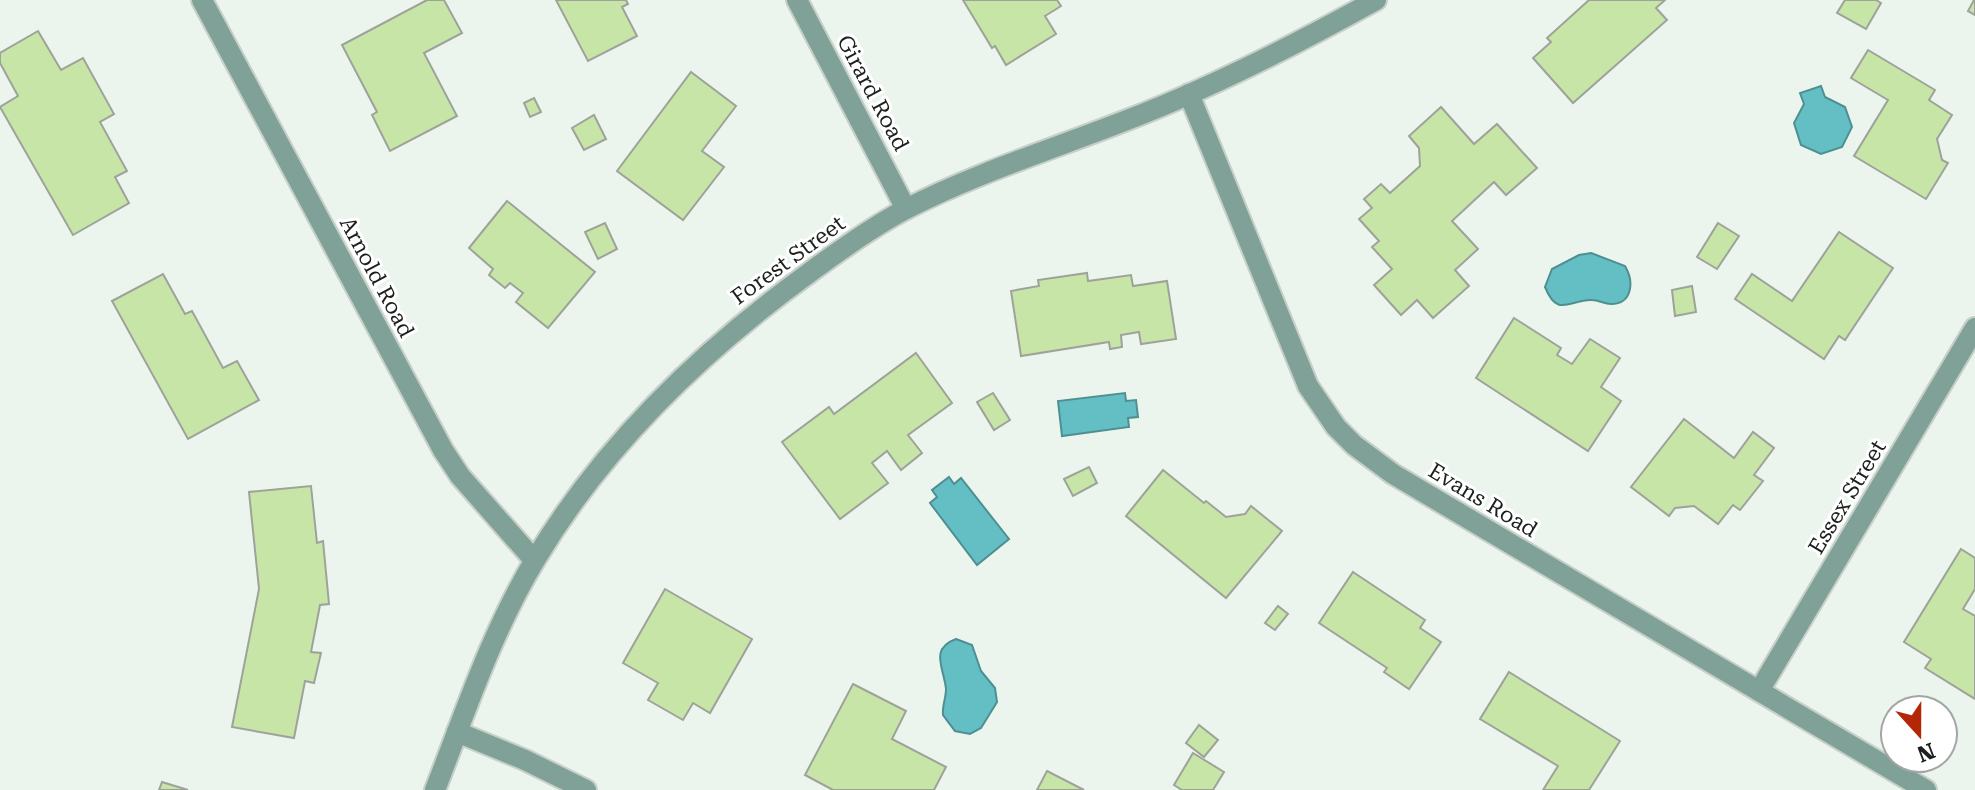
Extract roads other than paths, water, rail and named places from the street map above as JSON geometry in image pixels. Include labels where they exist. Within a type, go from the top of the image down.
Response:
[{"type":"street","name":"Arnold Road","points":[[202,0],[443,450],[460,476],[534,560]]},
{"type":"street","name":"Girard Road","points":[[797,0],[906,209]]},
{"type":"street","name":"Forest Street","points":[[435,790],[506,615],[534,560],[586,485],[691,370],[738,327],[866,233],[906,209],[1189,94],[1298,42],[1376,0]]},
{"type":"street","name":"Evans Road","points":[[1189,94],[1308,386],[1336,427],[1354,445],[1393,474],[1926,790]]},
{"type":"street","name":"Essex Street","points":[[1759,691],[1975,328]]},
{"type":"street","points":[[457,732],[586,790]]},
{"type":"water","points":[[1821,86],[1825,97],[1845,107],[1852,127],[1842,147],[1821,154],[1801,145],[1794,123],[1804,104],[1800,93]]},
{"type":"water","points":[[1591,253],[1625,266],[1630,278],[1627,296],[1611,304],[1592,300],[1565,305],[1555,302],[1545,287],[1552,269],[1579,255]]},
{"type":"water","points":[[1125,393],[1126,401],[1136,400],[1138,417],[1128,418],[1129,427],[1062,436],[1058,401]]},
{"type":"water","points":[[949,477],[954,484],[961,478],[1009,539],[977,565],[930,503],[937,497],[932,490]]},
{"type":"water","points":[[956,639],[972,645],[981,671],[995,688],[997,702],[981,728],[970,734],[955,731],[943,715],[946,689],[940,654],[948,643]]}]
